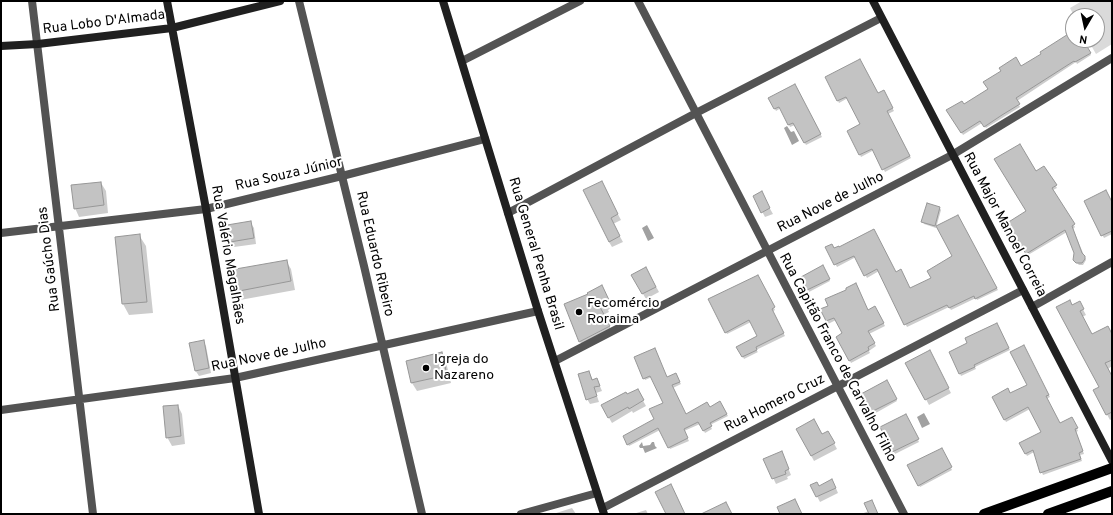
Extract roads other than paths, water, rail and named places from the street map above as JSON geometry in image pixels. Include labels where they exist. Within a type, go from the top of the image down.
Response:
[{"type":"main road","points":[[984,514],[1112,468]]},
{"type":"main road","points":[[1048,514],[1112,491]]},
{"type":"street","name":"Rua Gaúcho Dias","points":[[32,1],[93,514]]},
{"type":"street","name":"Rua Valério Magalhães","points":[[167,1],[206,208],[234,378],[259,514]]},
{"type":"street","name":"Rua Lobo D'Almada","points":[[1,46],[38,44],[172,28],[280,1]]},
{"type":"street","name":"Rua Eduardo Ribeiro","points":[[299,1],[422,514]]},
{"type":"street","name":"Rua General Penha Brasil","points":[[443,1],[538,311],[604,511]]},
{"type":"street","points":[[462,61],[580,1]]},
{"type":"street","name":"Rua Capitão Franco de Carvalho Filho","points":[[638,1],[904,514]]},
{"type":"street","name":"Rua Major Manoel Correia","points":[[873,1],[1112,461]]},
{"type":"street","points":[[508,212],[696,113],[882,18]]},
{"type":"street","name":"Rua Nove de Julho","points":[[555,361],[952,155],[1112,58]]},
{"type":"street","name":"Rua Souza Júnior","points":[[1,233],[206,208],[342,176],[485,139]]},
{"type":"street","points":[[1032,306],[1112,262]]},
{"type":"street","name":"Rua Homero Cruz","points":[[604,511],[837,386],[1023,290]]},
{"type":"street","name":"Rua Nove de Julho","points":[[1,410],[234,378],[538,311]]},
{"type":"street","points":[[521,514],[597,493]]},
{"type":"place","name":"Fecomércio Roraima","points":[[579,312]]},
{"type":"place","name":"Igreja do Nazareno","points":[[426,368]]}]
